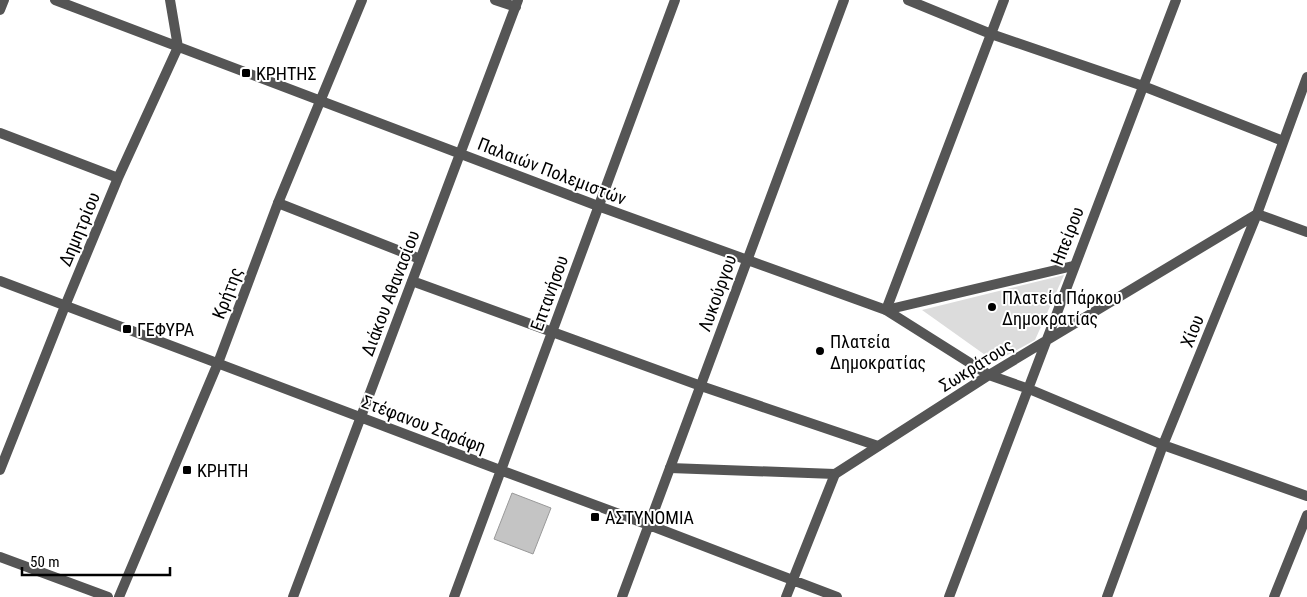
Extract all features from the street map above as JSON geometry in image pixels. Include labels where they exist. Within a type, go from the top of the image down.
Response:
[{"type":"street","points":[[0,10],[4,0]]},
{"type":"street","name":"Παλαιών Πολεμιστών","points":[[54,0],[598,206],[886,310],[989,375],[1029,389],[1163,445],[1307,496]]},
{"type":"street","points":[[170,0],[178,47]]},
{"type":"street","name":"Κρήτης","points":[[120,597],[218,363],[278,203],[362,0]]},
{"type":"street","points":[[495,0],[517,4]]},
{"type":"street","name":"Επτανήσου","points":[[454,597],[675,0]]},
{"type":"street","name":"Λυκούργου","points":[[622,597],[844,0]]},
{"type":"street","points":[[908,0],[991,34],[1143,86],[1283,141]]},
{"type":"street","points":[[886,310],[1004,0]]},
{"type":"street","name":"Ηπείρου","points":[[949,597],[1029,389],[1073,266],[1176,0]]},
{"type":"street","name":"Διάκου Αθανασίου","points":[[293,597],[517,4]]},
{"type":"street","name":"Δημητρίου","points":[[0,470],[118,178],[178,47]]},
{"type":"street","name":"Χίου","points":[[1107,597],[1163,445],[1257,214],[1307,77]]},
{"type":"street","points":[[0,134],[118,178]]},
{"type":"street","points":[[278,203],[420,259]]},
{"type":"street","points":[[1257,214],[1307,232]]},
{"type":"street","name":"Σωκράτους","points":[[836,474],[989,375],[1257,214]]},
{"type":"street","points":[[886,310],[1073,266]]},
{"type":"street","points":[[412,280],[700,386],[878,446]]},
{"type":"street","name":"Στέφανου Σαράφη","points":[[0,281],[837,597]]},
{"type":"street","points":[[670,468],[836,474],[786,597]]},
{"type":"street","points":[[1274,597],[1307,515]]},
{"type":"street","points":[[0,557],[108,597]]},
{"type":"shaded area","points":[[1064,275],[1035,340],[995,362],[922,310]]},
{"type":"building","points":[[512,493],[551,508],[533,554],[494,539]]},
{"type":"place","name":"ΚΡΗΤΗΣ","points":[[246,73]]},
{"type":"place","name":"Πλατεία Πάρκου Δημοκρατίας","points":[[992,307]]},
{"type":"place","name":"ΓΕΦΥΡΑ","points":[[127,329]]},
{"type":"place","name":"Πλατεία Δημοκρατίας","points":[[820,351]]},
{"type":"place","name":"ΚΡΗΤΗ","points":[[187,470]]},
{"type":"place","name":"ΑΣΤΥΝΟΜΙΑ","points":[[595,517]]}]
